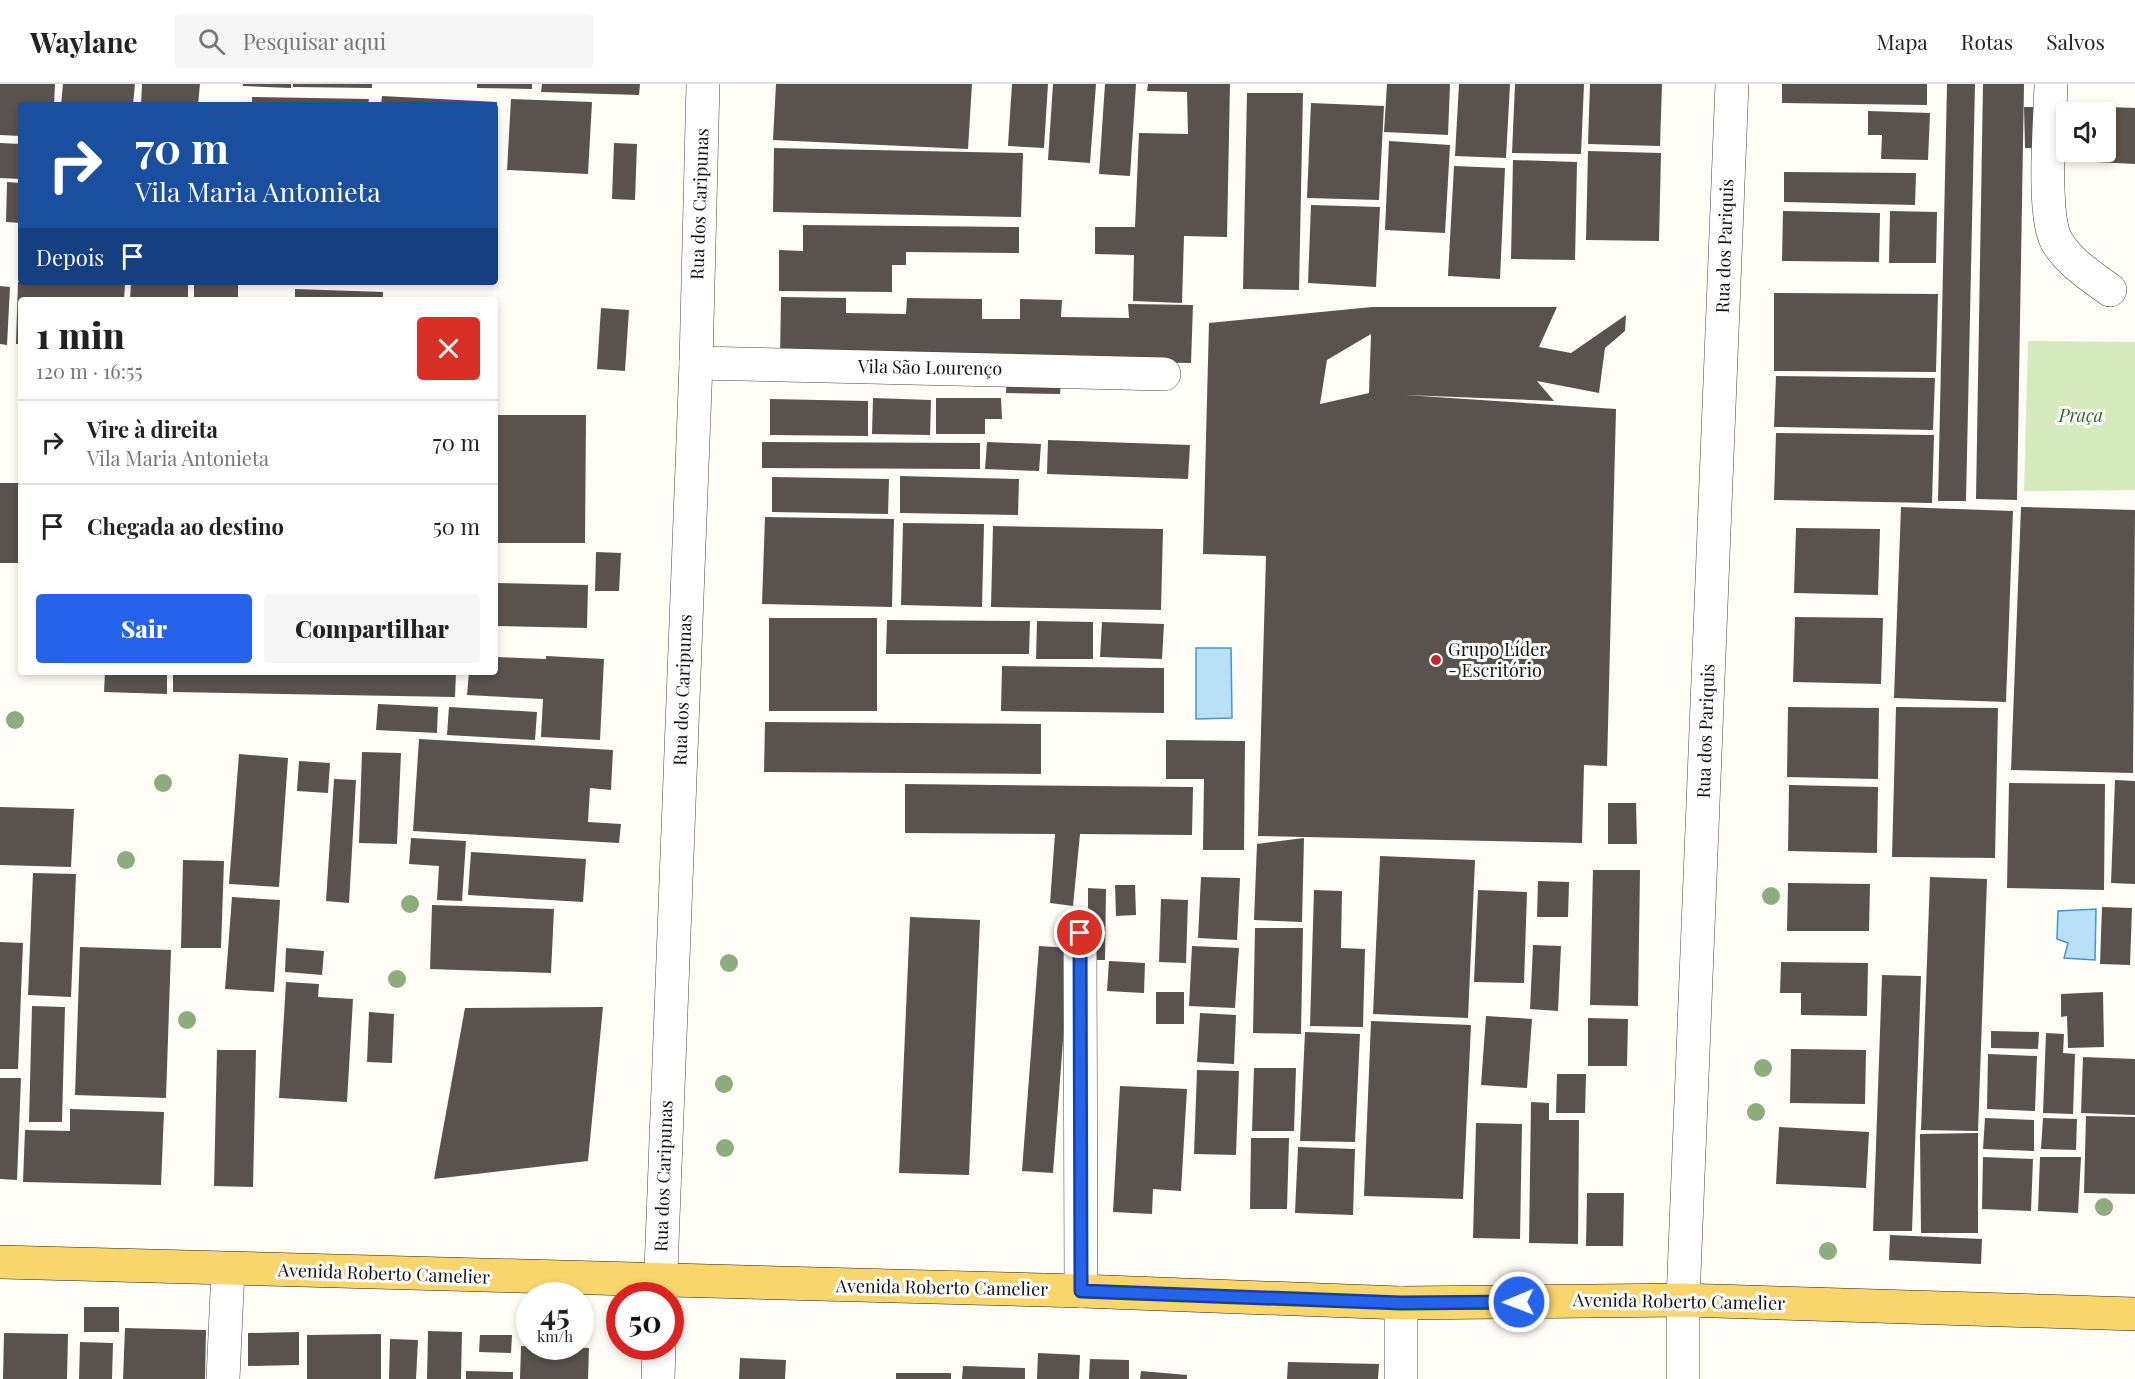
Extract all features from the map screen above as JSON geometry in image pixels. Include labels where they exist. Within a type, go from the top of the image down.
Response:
[{"type":"main road","name":"Avenida Roberto Camelier","points":[[0,1262],[228,1269],[606,1286]]},
{"type":"main road","name":"Avenida Roberto Camelier","points":[[684,1289],[1081,1291],[1401,1303],[1683,1300],[2135,1314]]},
{"type":"street","name":"Rua dos Caripunas","points":[[660,1282],[696,363],[703,84]]},
{"type":"street","name":"Rua dos Pariquis","points":[[1683,1379],[1683,1300],[1732,84]]},
{"type":"street","points":[[2051,84],[2049,219],[2057,241],[2076,265],[2110,290]]},
{"type":"street","name":"Vila São Lourenço","points":[[696,363],[1164,374]]},
{"type":"street","points":[[1080,933],[1081,1291]]},
{"type":"street","points":[[223,1379],[228,1269]]},
{"type":"street","points":[[1401,1303],[1401,1379]]},
{"type":"street","points":[[658,1379],[659,1360]]},
{"type":"green space","name":"Praça","points":[[2028,341],[2135,342],[2135,490],[2024,491]]},
{"type":"water","points":[[1196,648],[1231,648],[1232,718],[1196,719]]},
{"type":"water","points":[[2096,909],[2095,960],[2064,958],[2068,943],[2057,939],[2058,911]]},
{"type":"building","points":[[0,84],[55,84],[54,102],[18,102],[18,136],[0,135]]},
{"type":"building","points":[[63,84],[135,84],[133,102],[61,102]]},
{"type":"building","points":[[142,84],[200,84],[198,102],[141,102]]},
{"type":"building","points":[[243,84],[291,84],[291,88],[243,86]]},
{"type":"building","points":[[293,84],[372,84],[372,88],[293,87]]},
{"type":"building","points":[[477,84],[532,84],[532,89],[477,88]]},
{"type":"building","points":[[542,84],[640,84],[639,95],[541,92]]},
{"type":"building","points":[[776,84],[972,84],[968,149],[773,140]]},
{"type":"building","points":[[1012,84],[1048,84],[1044,148],[1008,146]]},
{"type":"building","points":[[1053,84],[1096,84],[1090,163],[1048,160]]},
{"type":"building","points":[[1105,84],[1136,84],[1130,176],[1099,174]]},
{"type":"building","points":[[1148,84],[1230,84],[1227,237],[1184,236],[1182,303],[1133,301],[1134,255],[1095,254],[1095,227],[1135,227],[1139,133],[1188,134],[1187,92],[1147,91]]},
{"type":"building","points":[[1387,84],[1450,84],[1448,135],[1384,132]]},
{"type":"building","points":[[1459,84],[1510,84],[1506,158],[1455,156]]},
{"type":"building","points":[[1515,84],[1584,84],[1581,154],[1512,153]]},
{"type":"building","points":[[1590,84],[1662,84],[1660,146],[1588,144]]},
{"type":"building","points":[[1782,84],[1927,84],[1927,105],[1782,103]]},
{"type":"building","points":[[1947,84],[1975,84],[1966,501],[1938,501]]},
{"type":"building","points":[[1983,84],[2024,84],[2017,500],[1976,499]]},
{"type":"building","points":[[1247,93],[1303,93],[1299,290],[1243,289]]},
{"type":"building","points":[[382,96],[497,102],[381,102]]},
{"type":"building","points":[[252,97],[369,99],[368,102],[252,102]]},
{"type":"building","points":[[511,99],[592,102],[588,174],[507,170]]},
{"type":"building","points":[[1311,103],[1384,106],[1379,200],[1307,198]]},
{"type":"building","points":[[2024,107],[2046,107],[2046,148],[2025,148]]},
{"type":"building","points":[[2116,107],[2135,108],[2135,164],[2096,162],[2116,162]]},
{"type":"building","points":[[1868,111],[1930,113],[1928,160],[1881,159],[1882,135],[1868,135]]},
{"type":"building","points":[[1389,141],[1450,145],[1445,233],[1385,230]]},
{"type":"building","points":[[0,143],[18,144],[18,179],[0,178]]},
{"type":"building","points":[[614,143],[637,144],[635,200],[612,199]]},
{"type":"building","points":[[774,148],[1023,153],[1021,217],[773,212]]},
{"type":"building","points":[[1588,151],[1661,153],[1659,241],[1586,240]]},
{"type":"building","points":[[1513,160],[1577,162],[1575,260],[1511,259]]},
{"type":"building","points":[[1454,166],[1505,168],[1500,279],[1448,276]]},
{"type":"building","points":[[1784,172],[1916,173],[1915,205],[1784,202]]},
{"type":"building","points":[[7,182],[18,183],[18,223],[6,222]]},
{"type":"building","points":[[1311,205],[1380,207],[1376,287],[1308,283]]},
{"type":"building","points":[[1783,211],[1880,213],[1879,262],[1782,261]]},
{"type":"building","points":[[1890,211],[1937,212],[1936,263],[1889,263]]},
{"type":"building","points":[[803,225],[1019,227],[1019,253],[906,252],[906,265],[892,265],[892,292],[779,291],[779,250],[803,251]]},
{"type":"building","points":[[18,282],[18,285],[125,285],[124,297],[18,297],[18,344],[16,344]]},
{"type":"building","points":[[131,285],[188,285],[188,297],[130,297]]},
{"type":"building","points":[[194,285],[238,285],[238,297],[194,297]]},
{"type":"building","points":[[0,286],[10,287],[7,345],[0,344]]},
{"type":"building","points":[[295,289],[383,292],[383,297],[295,297]]},
{"type":"building","points":[[1774,293],[1938,294],[1936,372],[1774,371]]},
{"type":"building","points":[[781,297],[846,298],[846,313],[906,314],[907,298],[982,299],[982,319],[1020,319],[1020,299],[1062,300],[1061,317],[1129,318],[1128,304],[1193,305],[1191,363],[780,357]]},
{"type":"building","name":"Grupo Líder - Escritório","points":[[1372,307],[1557,307],[1539,347],[1571,353],[1626,315],[1625,331],[1605,348],[1599,393],[1537,381],[1554,401],[1405,395],[1616,409],[1607,766],[1584,765],[1582,843],[1258,836],[1266,556],[1203,554],[1209,323]],"holes":[[[1371,334],[1369,393],[1320,404],[1327,360]]]},
{"type":"building","points":[[601,308],[629,310],[625,371],[597,369]]},
{"type":"building","points":[[1007,375],[1061,376],[1060,394],[1006,393]]},
{"type":"building","points":[[1776,376],[1935,378],[1933,430],[1774,427]]},
{"type":"building","points":[[873,398],[931,400],[930,435],[872,434]]},
{"type":"building","points":[[936,398],[1001,398],[1002,419],[985,419],[985,434],[936,434]]},
{"type":"building","points":[[770,399],[868,401],[868,436],[770,435]]},
{"type":"building","points":[[498,415],[586,415],[585,543],[498,543]]},
{"type":"building","points":[[1776,433],[1934,435],[1932,503],[1774,500]]},
{"type":"building","points":[[1048,440],[1190,445],[1188,479],[1047,474]]},
{"type":"building","points":[[762,442],[980,443],[980,469],[762,468]]},
{"type":"building","points":[[987,442],[1041,444],[1039,471],[985,469]]},
{"type":"building","points":[[900,476],[1019,479],[1018,515],[900,513]]},
{"type":"building","points":[[772,477],[889,479],[888,514],[772,512]]},
{"type":"building","points":[[0,483],[18,483],[18,563],[0,563]]},
{"type":"building","points":[[1901,507],[2013,511],[2006,702],[1894,698]]},
{"type":"building","points":[[2021,507],[2135,510],[2133,773],[2011,770]]},
{"type":"building","points":[[765,517],[894,519],[892,607],[762,604]]},
{"type":"building","points":[[903,523],[984,524],[982,607],[901,605]]},
{"type":"building","points":[[993,526],[1163,529],[1161,610],[991,607]]},
{"type":"building","points":[[1796,528],[1880,529],[1878,595],[1794,593]]},
{"type":"building","points":[[596,552],[621,553],[619,591],[595,591]]},
{"type":"building","points":[[498,583],[588,585],[587,628],[498,626]]},
{"type":"building","points":[[1795,617],[1883,618],[1881,684],[1793,682]]},
{"type":"building","points":[[769,618],[877,618],[877,711],[769,711]]},
{"type":"building","points":[[887,620],[1030,621],[1029,654],[886,654]]},
{"type":"building","points":[[1037,621],[1093,622],[1093,659],[1036,659]]},
{"type":"building","points":[[1102,622],[1164,624],[1162,659],[1100,657]]},
{"type":"building","points":[[546,656],[604,659],[600,740],[541,737],[543,699],[467,695],[469,675],[498,675],[498,657],[546,659]]},
{"type":"building","points":[[1002,666],[1164,668],[1164,713],[1001,711]]},
{"type":"building","points":[[105,675],[167,675],[167,694],[104,692]]},
{"type":"building","points":[[173,675],[456,675],[455,697],[173,692]]},
{"type":"building","points":[[378,704],[438,707],[437,733],[376,730]]},
{"type":"building","points":[[449,707],[537,712],[535,740],[447,735]]},
{"type":"building","points":[[1788,707],[1879,708],[1878,779],[1787,777]]},
{"type":"building","points":[[1896,707],[1998,708],[1995,858],[1892,857]]},
{"type":"building","points":[[765,722],[1041,724],[1041,774],[764,772]]},
{"type":"building","points":[[419,739],[613,750],[611,790],[590,788],[588,822],[621,824],[619,843],[413,831]]},
{"type":"building","points":[[1166,740],[1245,741],[1244,850],[1203,850],[1204,779],[1166,779]]},
{"type":"building","points":[[362,752],[401,753],[397,844],[359,843]]},
{"type":"building","points":[[239,754],[288,758],[279,887],[229,884]]},
{"type":"building","points":[[299,761],[330,763],[328,793],[297,791]]},
{"type":"building","points":[[334,779],[356,780],[349,903],[326,901]]},
{"type":"building","points":[[2115,780],[2135,781],[2135,884],[2111,883]]},
{"type":"building","points":[[2009,783],[2105,784],[2104,890],[2007,888]]},
{"type":"building","points":[[905,784],[1193,787],[1192,835],[1080,834],[1073,906],[1050,903],[1055,834],[905,833]]},
{"type":"building","points":[[1789,785],[1878,787],[1877,853],[1788,851]]},
{"type":"building","points":[[1608,803],[1636,803],[1637,844],[1608,844]]},
{"type":"building","points":[[0,807],[74,809],[71,867],[0,865]]},
{"type":"building","points":[[411,838],[466,841],[462,901],[437,900],[439,866],[409,864]]},
{"type":"building","points":[[1304,838],[1302,922],[1254,920],[1257,844]]},
{"type":"building","points":[[471,852],[586,859],[583,902],[468,895]]},
{"type":"building","points":[[1380,856],[1475,860],[1468,1018],[1373,1014]]},
{"type":"building","points":[[183,860],[224,861],[221,948],[181,948]]},
{"type":"building","points":[[1593,870],[1640,870],[1638,1006],[1590,1005]]},
{"type":"building","points":[[33,873],[76,874],[71,997],[28,995]]},
{"type":"building","points":[[1201,877],[1240,878],[1237,940],[1198,938]]},
{"type":"building","points":[[1930,877],[1987,879],[1978,1131],[1921,1130]]},
{"type":"building","points":[[1538,881],[1569,882],[1568,917],[1537,917]]},
{"type":"building","points":[[1788,883],[1870,884],[1869,931],[1787,931]]},
{"type":"building","points":[[1115,885],[1135,885],[1136,915],[1116,916]]},
{"type":"building","points":[[1088,888],[1106,889],[1105,960],[1088,960]]},
{"type":"building","points":[[1314,890],[1342,891],[1341,948],[1365,949],[1363,1027],[1310,1026]]},
{"type":"building","points":[[1478,890],[1527,892],[1524,983],[1474,982]]},
{"type":"building","points":[[232,897],[280,900],[274,992],[225,989]]},
{"type":"building","points":[[1161,899],[1188,900],[1186,963],[1159,962]]},
{"type":"building","points":[[432,905],[554,909],[551,973],[430,969]]},
{"type":"building","points":[[2102,907],[2132,908],[2130,965],[2100,964]]},
{"type":"building","points":[[910,917],[980,920],[969,1175],[899,1173]]},
{"type":"building","points":[[1255,928],[1303,928],[1301,1034],[1253,1033]]},
{"type":"building","points":[[0,942],[23,943],[18,1069],[0,1069]]},
{"type":"building","points":[[1533,945],[1561,946],[1558,1011],[1530,1009]]},
{"type":"building","points":[[1039,946],[1070,948],[1053,1173],[1022,1171]]},
{"type":"building","points":[[1192,946],[1239,948],[1235,1008],[1189,1006]]},
{"type":"building","points":[[80,947],[171,950],[166,1098],[75,1095]]},
{"type":"building","points":[[286,948],[324,951],[322,975],[285,972]]},
{"type":"building","points":[[1109,961],[1145,963],[1144,993],[1107,991]]},
{"type":"building","points":[[1781,962],[1868,963],[1867,1016],[1801,1015],[1801,993],[1780,993]]},
{"type":"building","points":[[1882,975],[1921,976],[1912,1231],[1873,1231]]},
{"type":"building","points":[[286,982],[319,984],[318,997],[353,999],[347,1102],[279,1098]]},
{"type":"building","points":[[1156,992],[1184,992],[1184,1024],[1156,1024]]},
{"type":"building","points":[[2103,992],[2104,1047],[2068,1048],[2067,1016],[2061,1017],[2061,994]]},
{"type":"building","points":[[32,1006],[65,1007],[62,1122],[29,1122]]},
{"type":"building","points":[[603,1007],[588,1161],[434,1179],[465,1008]]},
{"type":"building","points":[[369,1012],[394,1014],[392,1063],[367,1062]]},
{"type":"building","points":[[1200,1013],[1236,1015],[1234,1064],[1197,1062]]},
{"type":"building","points":[[1486,1016],[1532,1019],[1527,1088],[1481,1085]]},
{"type":"building","points":[[1588,1018],[1628,1019],[1627,1066],[1588,1066]]},
{"type":"building","points":[[1371,1021],[1471,1025],[1463,1199],[1364,1196]]},
{"type":"building","points":[[1991,1031],[2039,1032],[2038,1049],[1991,1048]]},
{"type":"building","points":[[1305,1032],[1360,1034],[1355,1142],[1300,1141]]},
{"type":"building","points":[[2046,1033],[2064,1034],[2063,1053],[2075,1054],[2073,1114],[2043,1113]]},
{"type":"building","points":[[1791,1049],[1866,1050],[1865,1104],[1790,1103]]},
{"type":"building","points":[[217,1050],[256,1050],[253,1187],[214,1186]]},
{"type":"building","points":[[1988,1054],[2037,1056],[2035,1111],[1987,1109]]},
{"type":"building","points":[[2083,1057],[2135,1059],[2135,1115],[2081,1113]]},
{"type":"building","points":[[1254,1068],[1296,1068],[1294,1131],[1252,1131]]},
{"type":"building","points":[[1197,1070],[1239,1071],[1236,1155],[1194,1154]]},
{"type":"building","points":[[1557,1074],[1586,1074],[1585,1113],[1556,1113]]},
{"type":"building","points":[[0,1078],[21,1078],[17,1180],[0,1179]]},
{"type":"building","points":[[1120,1086],[1187,1089],[1181,1191],[1153,1189],[1152,1214],[1113,1212]]},
{"type":"building","points":[[1531,1102],[1549,1103],[1549,1120],[1579,1120],[1578,1244],[1529,1243]]},
{"type":"building","points":[[70,1109],[164,1112],[161,1185],[23,1182],[25,1130],[70,1131]]},
{"type":"building","points":[[2086,1116],[2135,1117],[2135,1194],[2084,1193]]},
{"type":"building","points":[[1985,1118],[2034,1120],[2034,1151],[1983,1149]]},
{"type":"building","points":[[2043,1118],[2077,1119],[2076,1150],[2041,1149]]},
{"type":"building","points":[[1476,1123],[1522,1124],[1520,1239],[1473,1238]]},
{"type":"building","points":[[1779,1127],[1869,1132],[1866,1188],[1776,1184]]},
{"type":"building","points":[[1978,1133],[1978,1233],[1921,1233],[1920,1134]]},
{"type":"building","points":[[1251,1138],[1289,1138],[1287,1209],[1250,1209]]},
{"type":"building","points":[[1298,1147],[1355,1149],[1353,1215],[1295,1213]]},
{"type":"building","points":[[1983,1157],[2033,1159],[2031,1211],[1982,1209]]},
{"type":"building","points":[[2040,1157],[2081,1157],[2078,1213],[2038,1211]]},
{"type":"building","points":[[1587,1193],[1624,1193],[1623,1246],[1586,1246]]},
{"type":"building","points":[[1890,1235],[1982,1239],[1981,1264],[1889,1260]]},
{"type":"building","points":[[84,1307],[119,1307],[119,1332],[84,1332]]},
{"type":"building","points":[[125,1328],[206,1330],[205,1379],[123,1379]]},
{"type":"building","points":[[428,1331],[462,1332],[461,1379],[427,1379]]},
{"type":"building","points":[[299,1332],[299,1365],[248,1366],[248,1333]]},
{"type":"building","points":[[4,1333],[68,1334],[67,1379],[3,1379]]},
{"type":"building","points":[[381,1334],[381,1379],[307,1379],[307,1335]]},
{"type":"building","points":[[480,1335],[512,1335],[511,1353],[479,1352]]},
{"type":"building","points":[[390,1339],[418,1340],[416,1379],[389,1379]]},
{"type":"building","points":[[80,1342],[113,1343],[112,1379],[79,1379]]},
{"type":"building","points":[[1038,1353],[1080,1355],[1079,1379],[1037,1379]]},
{"type":"building","points":[[740,1358],[786,1360],[785,1379],[739,1379]]},
{"type":"building","points":[[1090,1359],[1129,1360],[1129,1379],[1089,1379]]},
{"type":"building","points":[[521,1360],[589,1360],[588,1379],[520,1379]]},
{"type":"building","points":[[1288,1362],[1379,1364],[1378,1379],[1287,1379]]},
{"type":"building","points":[[963,1366],[1025,1368],[1025,1379],[962,1379]]},
{"type":"building","points":[[466,1371],[513,1372],[513,1379],[466,1379]]},
{"type":"building","points":[[1141,1371],[1187,1375],[1187,1379],[1140,1379]]},
{"type":"building","points":[[896,1373],[951,1373],[951,1379],[896,1379]]},
{"type":"place","name":"Grupo Líder - Escritório","points":[[1436,660]]},
{"type":"route","points":[[1080,933],[1081,1291],[1401,1303],[1519,1302]]}]
